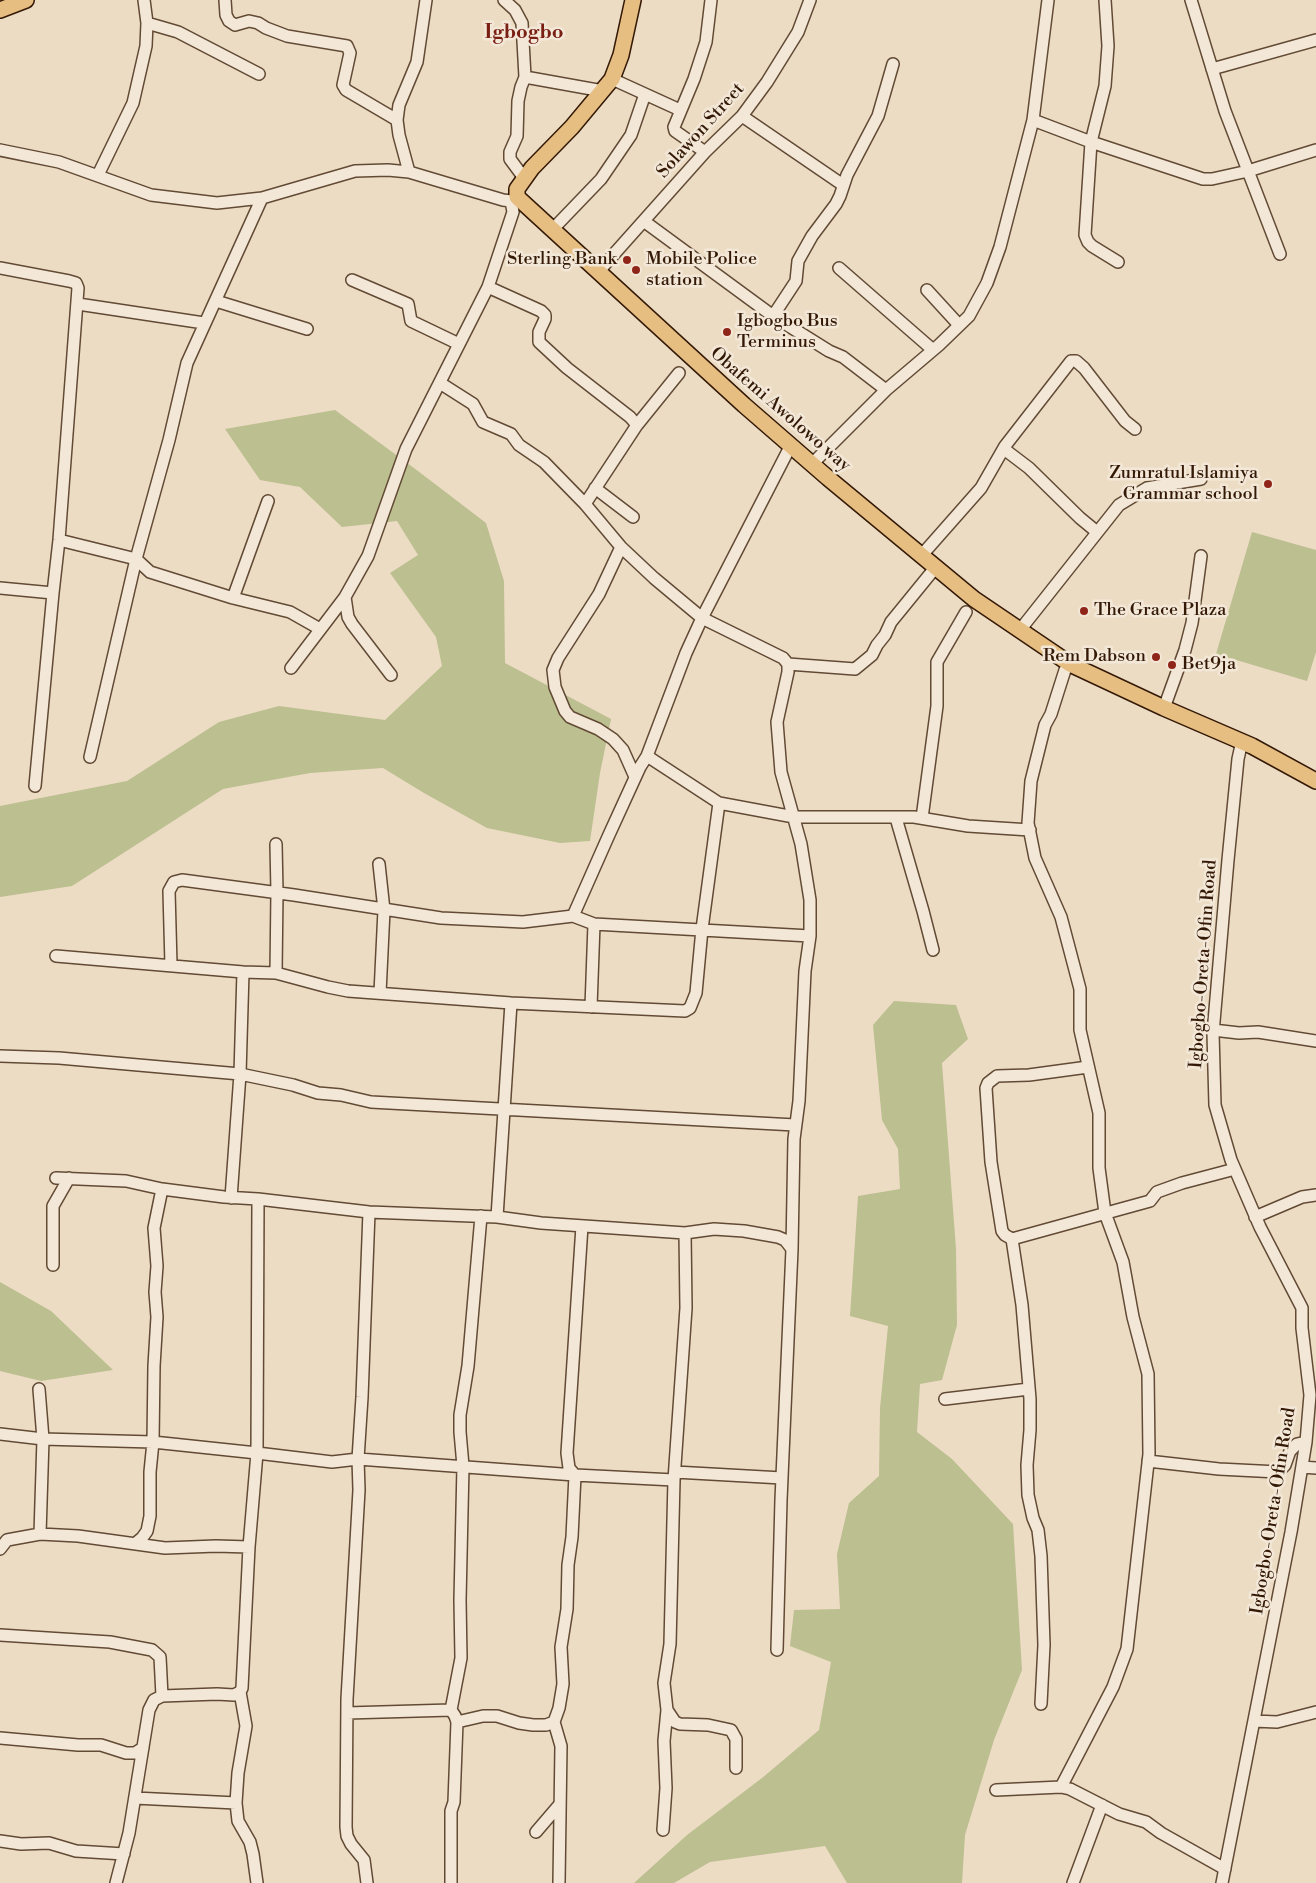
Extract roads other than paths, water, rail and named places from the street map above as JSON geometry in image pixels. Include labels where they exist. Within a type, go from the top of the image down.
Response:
[{"type":"main road","points":[[0,10],[26,0]]},
{"type":"main road","points":[[515,200],[517,189],[524,178],[607,85],[621,55],[633,0]]},
{"type":"main road","name":"Obafemi Awolowo way","points":[[515,200],[636,304],[710,376],[974,599],[1070,664],[1164,708],[1242,741],[1316,781]]},
{"type":"street","points":[[98,175],[133,103],[146,46],[147,23],[144,0]]},
{"type":"street","points":[[225,0],[226,15],[235,25],[249,21],[287,36],[347,46],[350,53],[343,85],[346,90],[397,120]]},
{"type":"street","points":[[409,172],[397,120],[402,96],[416,62],[426,0]]},
{"type":"street","points":[[504,0],[515,10],[522,23],[525,77],[518,101],[517,136],[510,152],[510,160],[524,178]]},
{"type":"street","points":[[704,152],[675,131],[674,127],[694,79],[706,42],[711,0]]},
{"type":"street","name":"Solawon Street","points":[[598,272],[704,152],[742,116],[767,82],[798,32],[810,0]]},
{"type":"street","points":[[812,464],[886,390],[969,316],[987,283],[1000,247],[1033,120],[1048,0]]},
{"type":"street","points":[[1105,0],[1108,46],[1105,86],[1091,142],[1085,235],[1088,242],[1118,262]]},
{"type":"street","points":[[1191,0],[1225,111],[1280,254]]},
{"type":"street","points":[[147,23],[178,32],[259,74]]},
{"type":"street","points":[[1212,69],[1316,40]]},
{"type":"street","points":[[773,316],[796,281],[798,261],[812,236],[836,204],[843,185],[878,116],[893,64]]},
{"type":"street","points":[[525,77],[607,85],[645,94],[680,110]]},
{"type":"street","points":[[552,230],[601,179],[631,135],[645,94]]},
{"type":"street","points":[[742,116],[843,185]]},
{"type":"street","points":[[1033,120],[1091,142],[1203,179],[1212,179],[1248,171],[1316,150]]},
{"type":"street","points":[[0,150],[59,162],[151,195],[217,203],[262,198],[355,172],[388,170],[409,172],[503,200],[515,200],[513,212],[488,286],[406,449],[368,556],[345,597],[291,668]]},
{"type":"street","points":[[90,757],[136,559],[169,440],[187,363],[262,198]]},
{"type":"street","points":[[644,222],[773,316],[829,351],[843,357],[886,390]]},
{"type":"street","points":[[0,268],[76,283],[78,288],[59,540],[35,786]]},
{"type":"street","points":[[838,268],[932,350]]},
{"type":"street","points":[[352,280],[408,304],[411,321],[460,344]]},
{"type":"street","points":[[488,286],[542,311],[545,319],[539,332],[539,342],[567,368],[630,417],[637,425]]},
{"type":"street","points":[[927,290],[959,325]]},
{"type":"street","points":[[216,301],[307,330]]},
{"type":"street","points":[[78,304],[204,322]]},
{"type":"street","points":[[921,556],[981,488],[1004,449],[1071,361],[1074,360],[1084,368],[1134,429]]},
{"type":"street","points":[[585,504],[637,425],[679,373]]},
{"type":"street","points":[[440,383],[473,404],[477,409],[480,419],[511,434],[519,444],[544,462],[585,504],[621,547],[654,578],[702,618],[783,658],[788,664],[777,722],[781,772],[794,817],[810,900],[810,936],[805,971],[799,1101],[794,1139],[792,1249],[777,1650]]},
{"type":"street","points":[[573,916],[635,777],[647,756],[686,654],[702,618],[791,445]]},
{"type":"street","points":[[1004,449],[1029,468],[1097,532]]},
{"type":"street","points":[[1020,630],[1119,505],[1146,488],[1201,479]]},
{"type":"street","points":[[595,488],[633,517]]},
{"type":"street","points":[[233,598],[268,501]]},
{"type":"street","points":[[59,540],[136,559],[150,572],[233,598],[290,612],[320,629]]},
{"type":"street","points":[[621,547],[599,594],[558,658],[553,670],[555,686],[570,717],[613,738],[623,750],[635,777]]},
{"type":"street","points":[[1164,708],[1185,650],[1192,623],[1202,556]]},
{"type":"street","points":[[788,664],[855,669],[872,655],[891,622],[935,568]]},
{"type":"street","points":[[0,588],[53,593]]},
{"type":"street","points":[[345,597],[348,617],[365,643],[391,675]]},
{"type":"street","points":[[922,818],[937,706],[937,662],[966,612]]},
{"type":"street","points":[[1061,1787],[1113,1688],[1127,1649],[1148,1461],[1148,1374],[1133,1317],[1122,1262],[1104,1213],[1098,1168],[1098,1113],[1080,1030],[1080,989],[1061,917],[1035,858],[1028,823],[1031,782],[1042,734],[1051,714],[1061,680],[1070,664]]},
{"type":"street","name":"Igbogbo-Oreta-Ofin Road","points":[[1222,1883],[1302,1467],[1310,1395],[1302,1328],[1302,1308],[1255,1217],[1231,1160],[1215,1105],[1213,1030],[1238,759],[1242,741]]},
{"type":"street","points":[[647,756],[719,803],[794,817],[922,818],[968,826],[1030,830]]},
{"type":"street","points":[[56,956],[243,972],[276,973],[328,988],[380,993],[510,1003],[685,1011],[690,1008],[696,992],[702,929],[719,803]]},
{"type":"street","points":[[896,818],[933,950]]},
{"type":"street","points":[[276,844],[276,973]]},
{"type":"street","points":[[379,864],[384,910],[380,993]]},
{"type":"street","points":[[171,966],[169,891],[174,882],[182,880],[202,881],[277,892],[441,918],[523,922],[573,916],[594,924],[810,936]]},
{"type":"street","points":[[591,1007],[594,924]]},
{"type":"street","points":[[232,1198],[240,1074],[243,972]]},
{"type":"street","points":[[497,1217],[510,1003]]},
{"type":"street","points":[[1213,1030],[1239,1033],[1258,1032],[1316,1041]]},
{"type":"street","points":[[0,1056],[60,1058],[240,1074],[293,1085],[318,1093],[341,1095],[371,1102],[796,1125]]},
{"type":"street","points":[[1041,1704],[1044,1645],[1041,1556],[1038,1530],[1033,1518],[1028,1495],[1027,1465],[1030,1430],[1030,1389],[1022,1305],[1012,1239],[1002,1231],[991,1162],[986,1088],[988,1083],[997,1076],[1029,1075],[1088,1067]]},
{"type":"street","points":[[1012,1239],[1150,1201],[1156,1192],[1235,1169]]},
{"type":"street","points":[[56,1178],[126,1181],[162,1189],[232,1198],[258,1199],[368,1212],[497,1217],[582,1226],[685,1232],[714,1229],[778,1237],[785,1240],[792,1249]]},
{"type":"street","points":[[53,1265],[53,1206],[69,1178]]},
{"type":"street","points":[[136,1543],[147,1531],[150,1516],[150,1472],[157,1317],[155,1292],[157,1266],[154,1228],[162,1189]]},
{"type":"street","points":[[1255,1217],[1302,1197],[1316,1195]]},
{"type":"street","points":[[257,1883],[250,1842],[238,1821],[236,1802],[238,1773],[246,1726],[240,1692],[242,1688],[249,1547],[257,1453],[258,1199]]},
{"type":"street","points":[[367,1883],[364,1860],[346,1836],[347,1713],[362,1397],[368,1212]]},
{"type":"street","points":[[451,1883],[451,1811],[454,1802],[457,1722],[451,1710],[461,1658],[460,1600],[463,1466],[460,1415],[468,1366],[481,1216]]},
{"type":"street","points":[[559,1882],[561,1746],[554,1722],[559,1708],[563,1684],[561,1647],[567,1609],[568,1565],[572,1537],[575,1475],[568,1468],[567,1453],[582,1226]]},
{"type":"street","points":[[663,1830],[666,1788],[664,1741],[667,1710],[664,1683],[670,1644],[674,1476],[686,1308],[685,1232]]},
{"type":"street","points":[[39,1389],[43,1439],[40,1534]]},
{"type":"street","points":[[945,1399],[1030,1389]]},
{"type":"street","points":[[0,1434],[43,1439],[152,1442],[332,1462],[358,1459],[575,1475],[782,1478]]},
{"type":"street","points":[[1148,1461],[1219,1469],[1278,1472],[1285,1465],[1290,1451],[1297,1444],[1306,1442]]},
{"type":"street","points":[[1302,1467],[1316,1468]]},
{"type":"street","points":[[0,1549],[8,1540],[40,1534],[136,1543],[165,1548],[249,1547]]},
{"type":"street","points":[[0,1635],[110,1642],[152,1650],[160,1657],[162,1696]]},
{"type":"street","points":[[116,1883],[135,1798],[149,1710],[154,1700],[162,1696],[234,1695],[240,1692]]},
{"type":"street","points":[[347,1713],[451,1710]]},
{"type":"street","points":[[667,1710],[675,1722],[680,1724],[708,1725],[731,1730],[736,1740],[736,1768]]},
{"type":"street","points":[[1254,1721],[1277,1722],[1316,1712]]},
{"type":"street","points":[[457,1722],[483,1716],[497,1716],[533,1725],[546,1725],[554,1722]]},
{"type":"street","points":[[0,1738],[78,1745],[102,1745],[126,1753],[135,1753],[143,1748]]},
{"type":"street","points":[[996,1790],[1061,1787],[1070,1789],[1119,1814],[1146,1822],[1161,1833],[1225,1868]]},
{"type":"street","points":[[135,1798],[236,1802]]},
{"type":"street","points":[[536,1832],[560,1804]]},
{"type":"street","points":[[1073,1883],[1102,1805]]},
{"type":"street","points":[[0,1841],[21,1844],[49,1843],[76,1851],[124,1854]]},
{"type":"place","name":"Sterling Bank","points":[[627,260]]},
{"type":"place","name":"Mobile Police station","points":[[636,270]]},
{"type":"place","name":"Igbogbo Bus Terminus","points":[[727,332]]},
{"type":"place","name":"Zumratul Islamiya Grammar school","points":[[1268,484]]},
{"type":"place","name":"The Grace Plaza","points":[[1084,611]]},
{"type":"place","name":"Rem Dabson","points":[[1156,657]]},
{"type":"place","name":"Bet9ja","points":[[1172,665]]},
{"type":"district","name":"Igbogbo","points":[[524,33]]}]
